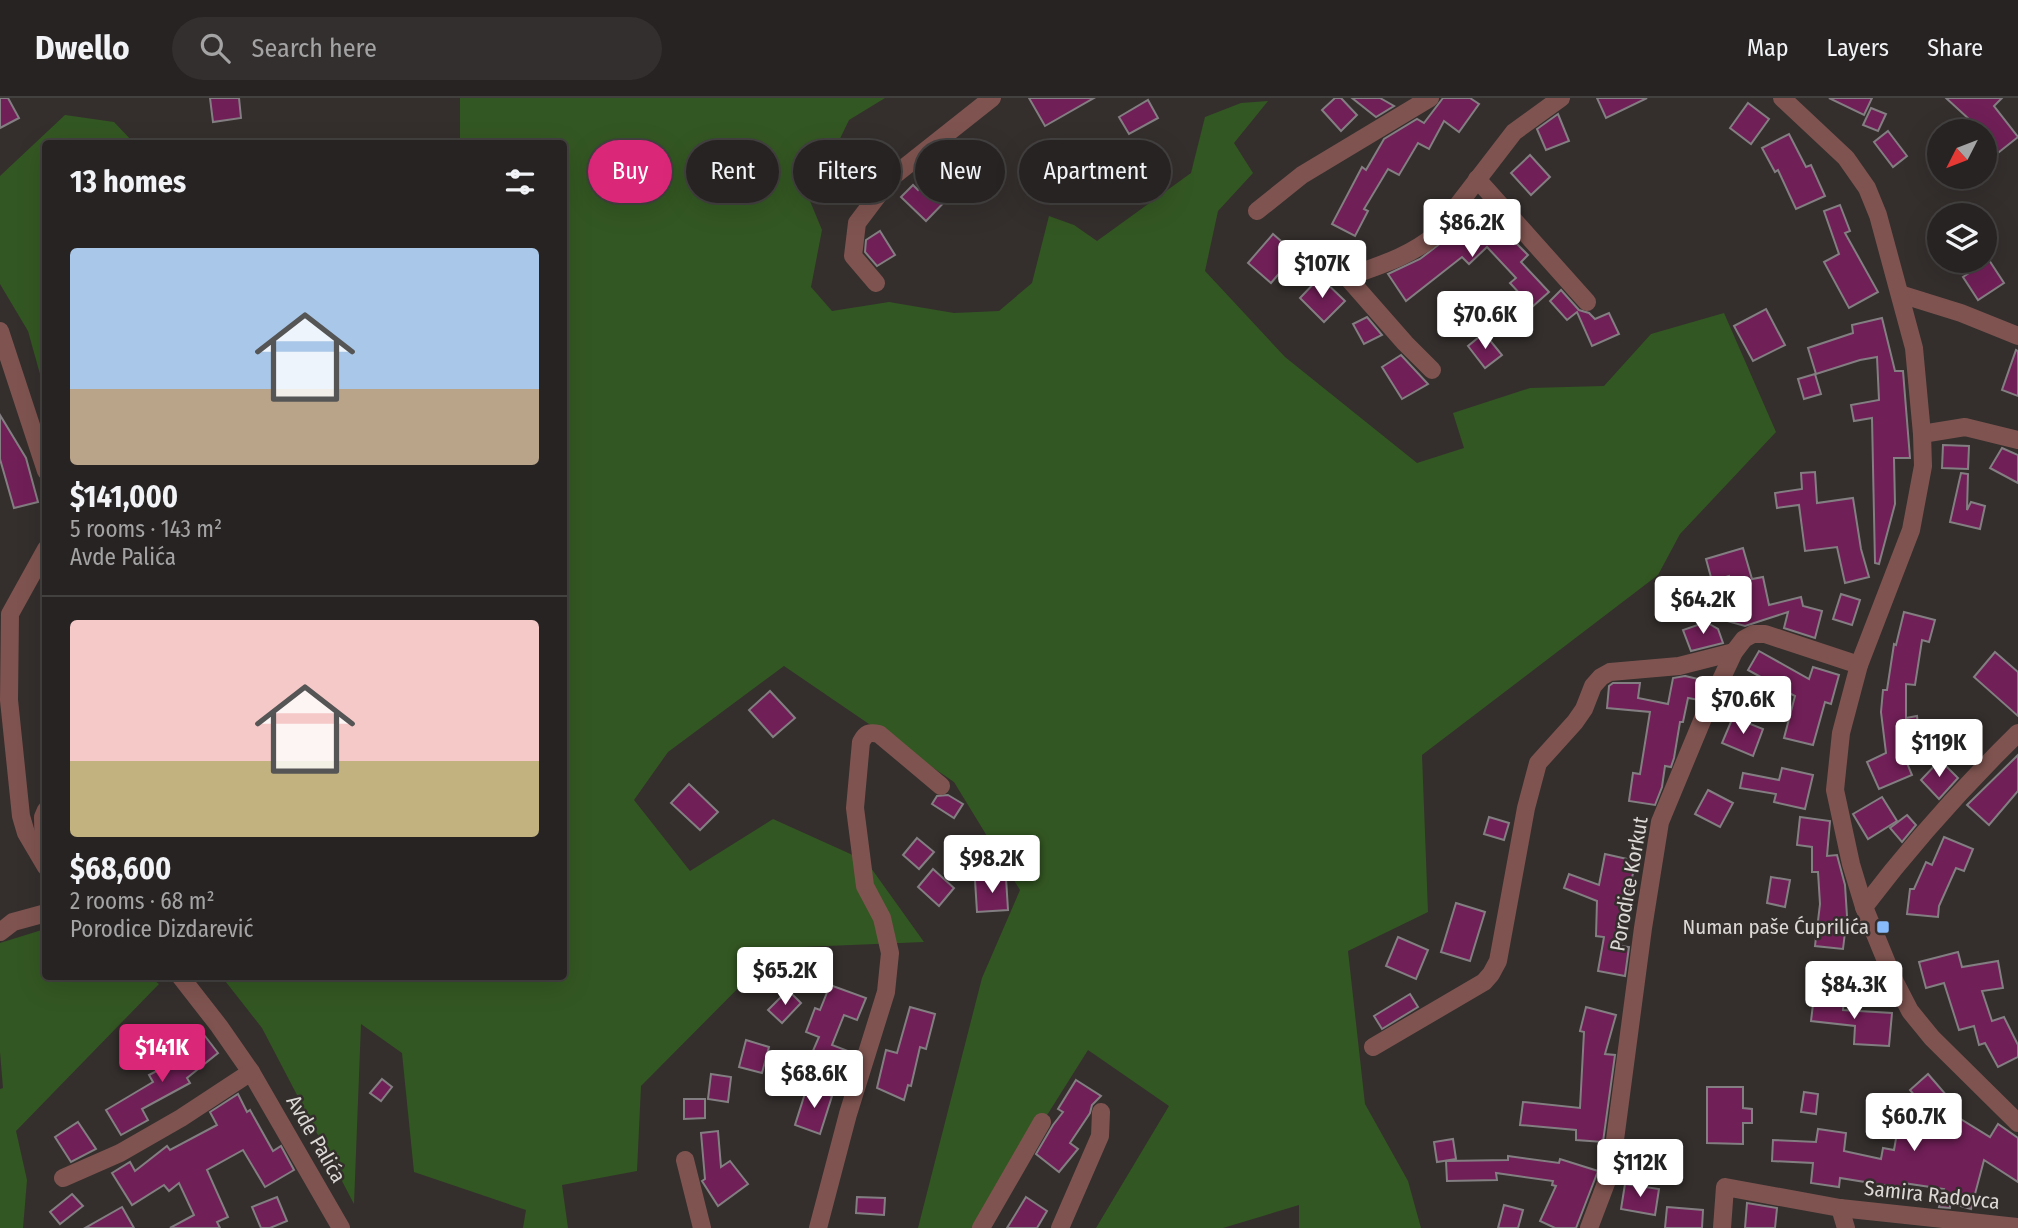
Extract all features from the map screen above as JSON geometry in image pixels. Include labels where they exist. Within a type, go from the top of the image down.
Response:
[{"type":"street","points":[[876,284],[853,256],[857,223],[891,178],[992,98]]},
{"type":"street","points":[[1257,211],[1301,175],[1430,98]]},
{"type":"street","points":[[1432,370],[1347,277],[1422,246],[1444,225],[1514,132],[1561,98]]},
{"type":"street","points":[[1787,101],[1846,158],[1867,188],[1878,215],[1914,348],[1923,434],[1923,466],[1911,530],[1859,665],[1841,733],[1835,790],[1851,864],[1864,906],[1910,1012],[1932,1038],[2018,1123]]},
{"type":"street","points":[[1477,179],[1587,302]]},
{"type":"street","points":[[1900,294],[1961,313],[2018,336]]},
{"type":"street","points":[[0,331],[8,379],[42,461]]},
{"type":"street","points":[[1923,434],[1965,427],[2018,440]]},
{"type":"street","points":[[42,556],[10,614],[4,697],[21,816],[26,833],[42,862]]},
{"type":"street","points":[[1373,1047],[1483,982],[1491,974],[1498,961],[1526,808],[1538,763],[1575,722],[1584,709],[1593,686],[1601,677],[1610,672],[1679,666],[1734,652],[1744,639],[1753,634],[1765,634],[1859,665]]},
{"type":"street","name":"Porodice Korkut","points":[[1589,1228],[1611,1170],[1660,822],[1734,652]]},
{"type":"street","points":[[818,1228],[848,1114],[887,992],[890,953],[881,918],[865,886],[855,808],[861,742],[864,736],[870,733],[879,734],[941,786]]},
{"type":"street","points":[[1864,906],[1931,823],[2018,733]]},
{"type":"street","points":[[0,932],[13,922],[42,914]]},
{"type":"street","name":"Avde Palića","points":[[183,980],[251,1072],[341,1228]]},
{"type":"street","points":[[63,1178],[130,1147],[181,1118],[251,1072]]},
{"type":"street","points":[[1060,1228],[1100,1136],[1101,1112]]},
{"type":"street","points":[[981,1228],[1042,1122]]},
{"type":"street","points":[[685,1160],[702,1228]]},
{"type":"street","name":"Samira Radovca","points":[[1722,1228],[1725,1187],[1840,1208],[2018,1227]]},
{"type":"street","name":"Samira Radovca","points":[[1840,1208],[1846,1228]]},
{"type":"green space","points":[[460,98],[885,98],[849,120],[839,140],[793,140],[793,203],[811,203],[822,230],[811,287],[832,311],[889,302],[954,313],[999,311],[1032,283],[1049,216],[1074,225],[1097,241],[1150,203],[1171,203],[1171,187],[1191,173],[1205,117],[1241,103],[1268,101],[1234,143],[1253,173],[1218,211],[1205,271],[1285,357],[1417,463],[1464,448],[1453,413],[1530,388],[1604,386],[1651,334],[1724,313],[1776,432],[1680,534],[1658,575],[1422,755],[1428,912],[1348,951],[1365,1104],[1408,1181],[1421,1228],[1299,1228],[1299,1205],[1223,1228],[1096,1228],[1169,1106],[1088,1050],[976,1228],[918,1228],[982,978],[1020,890],[954,782],[784,666],[668,752],[634,800],[690,871],[773,819],[866,861],[924,942],[778,948],[641,1086],[637,1171],[562,1185],[568,1228],[523,1228],[526,1210],[414,1172],[402,1053],[361,1024],[354,1204],[262,1028],[224,980],[567,980],[567,140],[460,140]]},
{"type":"green space","points":[[65,115],[114,122],[131,140],[42,140],[42,381],[28,331],[0,284],[0,176]]},
{"type":"green space","points":[[42,930],[42,980],[154,980],[159,984],[16,1131],[27,1180],[23,1228],[0,1228],[0,1089],[3,1088],[0,1052],[0,943]]},
{"type":"building","points":[[0,98],[8,98],[19,118],[0,128]]},
{"type":"building","points":[[210,98],[239,98],[241,118],[213,122]]},
{"type":"building","points":[[1029,98],[1094,98],[1045,126]]},
{"type":"building","points":[[1335,98],[1341,98],[1357,115],[1341,131],[1322,110]]},
{"type":"building","points":[[1352,98],[1380,98],[1394,106],[1376,117]]},
{"type":"building","points":[[1443,98],[1470,98],[1479,104],[1459,132],[1444,121],[1429,149],[1418,143],[1399,175],[1388,169],[1364,209],[1368,211],[1355,236],[1332,224],[1362,167],[1366,170],[1384,139],[1417,119],[1424,123]]},
{"type":"building","points":[[1597,98],[1647,98],[1606,118]]},
{"type":"building","points":[[1829,98],[1872,98],[1864,115]]},
{"type":"building","points":[[1946,98],[2002,98],[1994,106],[2018,137],[1997,154],[1997,119],[1969,119]]},
{"type":"building","points":[[1148,100],[1158,118],[1129,134],[1119,117]]},
{"type":"building","points":[[1748,103],[1769,119],[1751,144],[1730,128]]},
{"type":"building","points":[[1871,108],[1886,114],[1878,131],[1863,125]]},
{"type":"building","points":[[1558,114],[1569,141],[1546,150],[1537,129]]},
{"type":"building","points":[[1888,131],[1907,156],[1893,167],[1874,142]]},
{"type":"building","points":[[1789,134],[1806,167],[1811,165],[1825,196],[1796,209],[1778,170],[1775,172],[1762,148]]},
{"type":"building","points":[[1530,155],[1550,177],[1531,195],[1511,173]]},
{"type":"building","points":[[913,185],[915,203],[943,203],[926,221],[901,197]]},
{"type":"building","points":[[1840,205],[1850,231],[1845,233],[1878,292],[1849,308],[1824,262],[1839,254],[1824,211]]},
{"type":"building","points":[[1486,207],[1505,232],[1528,255],[1521,262],[1549,292],[1532,307],[1510,283],[1516,278],[1487,247],[1469,264],[1462,257],[1406,301],[1388,274],[1420,259],[1446,239],[1448,242],[1473,218],[1471,215]]},
{"type":"building","points":[[880,231],[895,255],[877,266],[865,252],[866,240]]},
{"type":"building","points":[[1273,234],[1296,254],[1271,283],[1248,263]]},
{"type":"building","points":[[1997,272],[2004,283],[1978,300],[1963,277],[1969,273]]},
{"type":"building","points":[[1320,277],[1345,301],[1324,322],[1300,298]]},
{"type":"building","points":[[1561,290],[1579,310],[1589,313],[1595,319],[1609,313],[1619,334],[1592,346],[1577,312],[1567,320],[1550,301]]},
{"type":"building","points":[[1766,309],[1785,345],[1753,361],[1734,326]]},
{"type":"building","points":[[1367,317],[1382,335],[1364,344],[1353,324]]},
{"type":"building","points":[[1882,318],[1895,371],[1903,371],[1910,458],[1894,458],[1895,504],[1879,564],[1875,563],[1872,418],[1854,421],[1851,405],[1879,400],[1877,357],[1816,374],[1808,348],[1853,333],[1852,325]]},
{"type":"building","points":[[1484,333],[1502,355],[1485,368],[1468,346]]},
{"type":"building","points":[[2016,350],[2018,351],[2018,396],[2002,390]]},
{"type":"building","points":[[1401,355],[1428,384],[1402,399],[1382,367]]},
{"type":"building","points":[[1815,374],[1821,394],[1804,399],[1798,379]]},
{"type":"building","points":[[0,415],[26,458],[38,502],[14,508],[0,459]]},
{"type":"building","points":[[1943,445],[1969,446],[1968,469],[1942,468]]},
{"type":"building","points":[[2002,448],[2018,455],[2018,483],[1990,468]]},
{"type":"building","points":[[1815,472],[1817,503],[1853,498],[1861,549],[1869,577],[1845,583],[1837,547],[1805,551],[1799,505],[1777,508],[1775,493],[1802,489],[1801,473]]},
{"type":"building","points":[[1961,473],[1968,474],[1967,510],[1971,502],[1985,506],[1980,529],[1950,522]]},
{"type":"building","points":[[1743,548],[1752,579],[1763,577],[1769,605],[1801,597],[1803,606],[1822,611],[1815,638],[1784,628],[1788,612],[1745,626],[1716,618],[1736,611],[1729,576],[1712,581],[1706,559]]},
{"type":"building","points":[[1841,594],[1860,600],[1852,625],[1833,619]]},
{"type":"building","points":[[1904,612],[1935,620],[1929,642],[1922,640],[1915,685],[1906,684],[1906,718],[1917,716],[1920,741],[1899,744],[1912,775],[1879,789],[1867,762],[1886,753],[1881,712],[1883,690],[1887,690],[1894,644],[1896,645]]},
{"type":"building","points":[[1706,622],[1718,629],[1723,643],[1691,651],[1683,630]]},
{"type":"building","points":[[1759,651],[1809,679],[1813,667],[1839,675],[1831,704],[1825,702],[1813,745],[1784,738],[1795,696],[1748,670]]},
{"type":"building","points":[[1995,652],[2018,672],[2018,716],[1974,677]]},
{"type":"building","points":[[1685,676],[1707,681],[1699,700],[1688,698],[1683,722],[1680,722],[1674,758],[1671,767],[1665,766],[1662,787],[1655,805],[1629,801],[1633,773],[1640,774],[1650,712],[1607,708],[1609,686],[1613,683],[1640,683],[1638,698],[1668,704],[1673,678]]},
{"type":"building","points":[[770,691],[795,718],[773,737],[749,710]]},
{"type":"building","points":[[1733,717],[1763,729],[1753,756],[1722,743]]},
{"type":"building","points":[[2018,755],[2018,791],[1989,825],[1967,805]]},
{"type":"building","points":[[1940,760],[1958,778],[1939,799],[1921,780]]},
{"type":"building","points":[[1782,768],[1813,775],[1805,809],[1774,802],[1776,794],[1740,788],[1743,773],[1779,780]]},
{"type":"building","points":[[689,784],[718,812],[700,830],[671,803]]},
{"type":"building","points":[[1708,790],[1733,803],[1720,827],[1695,814]]},
{"type":"building","points":[[948,795],[963,804],[954,818],[932,804],[937,796]]},
{"type":"building","points":[[1882,797],[1897,821],[1868,839],[1853,814]]},
{"type":"building","points":[[1907,815],[1916,825],[1902,842],[1890,828]]},
{"type":"building","points":[[1489,817],[1509,823],[1504,840],[1484,834]]},
{"type":"building","points":[[1800,817],[1830,821],[1827,856],[1837,855],[1845,885],[1847,916],[1843,949],[1815,946],[1820,904],[1818,872],[1812,872],[1812,847],[1797,845]]},
{"type":"building","points":[[1944,837],[1973,849],[1964,871],[1956,868],[1939,906],[1938,917],[1907,914],[1910,889],[1914,889],[1926,862],[1932,865]]},
{"type":"building","points":[[917,838],[934,852],[919,869],[903,855]]},
{"type":"building","points":[[1605,854],[1636,861],[1629,890],[1624,889],[1621,946],[1629,947],[1625,976],[1598,971],[1604,937],[1596,936],[1597,901],[1564,888],[1569,874],[1599,885]]},
{"type":"building","points":[[933,869],[954,888],[939,906],[918,887]]},
{"type":"building","points":[[1771,877],[1790,880],[1785,907],[1767,903]]},
{"type":"building","points":[[1006,878],[1008,910],[977,912],[975,880]]},
{"type":"building","points":[[1456,903],[1485,912],[1470,961],[1441,952]]},
{"type":"building","points":[[1398,937],[1428,950],[1416,979],[1386,966]]},
{"type":"building","points":[[1958,952],[1962,967],[1998,961],[2003,988],[1982,991],[1992,1021],[2004,1017],[2018,1045],[2018,1057],[1998,1067],[1985,1043],[1979,1045],[1974,1026],[1959,1030],[1944,983],[1926,988],[1919,962]]},
{"type":"building","points":[[830,985],[866,998],[857,1020],[844,1015],[832,1045],[848,1051],[840,1072],[827,1067],[812,1053],[819,1037],[806,1032],[815,1008],[820,1010]]},
{"type":"building","points":[[788,990],[801,1003],[782,1023],[768,1010]]},
{"type":"building","points":[[1410,994],[1418,1007],[1382,1029],[1374,1016]]},
{"type":"building","points":[[1814,996],[1844,999],[1843,1010],[1892,1013],[1889,1046],[1854,1044],[1855,1026],[1811,1021]]},
{"type":"building","points":[[910,1007],[935,1014],[926,1049],[920,1047],[911,1086],[908,1085],[904,1100],[877,1088],[886,1050],[897,1053]]},
{"type":"building","points":[[1586,1007],[1616,1015],[1605,1054],[1615,1055],[1603,1142],[1576,1140],[1576,1130],[1520,1125],[1523,1102],[1580,1108],[1584,1032],[1580,1031]]},
{"type":"building","points":[[198,1027],[218,1053],[187,1078],[190,1083],[142,1109],[148,1120],[121,1135],[106,1110],[153,1082],[149,1075],[197,1050],[186,1036]]},
{"type":"building","points":[[746,1040],[769,1047],[762,1073],[739,1067]]},
{"type":"building","points":[[711,1074],[731,1077],[728,1102],[708,1099]]},
{"type":"building","points":[[1928,1074],[1948,1097],[1938,1105],[1990,1137],[1998,1124],[2018,1138],[2018,1182],[1984,1160],[1971,1209],[1950,1203],[1950,1208],[1939,1207],[1944,1189],[1903,1183],[1902,1188],[1840,1178],[1839,1187],[1811,1183],[1813,1163],[1772,1161],[1773,1140],[1816,1142],[1818,1129],[1846,1133],[1844,1151],[1881,1159],[1883,1148],[1894,1150],[1900,1116],[1914,1119],[1916,1097],[1910,1090]]},
{"type":"building","points":[[382,1079],[392,1087],[381,1101],[370,1093]]},
{"type":"building","points":[[1076,1080],[1101,1096],[1092,1105],[1090,1113],[1070,1143],[1078,1149],[1059,1172],[1036,1154],[1063,1112],[1058,1109]]},
{"type":"building","points":[[807,1087],[832,1096],[820,1134],[795,1125]]},
{"type":"building","points":[[1707,1087],[1743,1087],[1743,1108],[1752,1109],[1752,1123],[1743,1123],[1743,1144],[1707,1143]]},
{"type":"building","points":[[1804,1092],[1818,1094],[1816,1114],[1801,1112]]},
{"type":"building","points":[[238,1094],[273,1151],[281,1146],[294,1170],[265,1187],[243,1150],[207,1170],[228,1217],[217,1222],[220,1228],[170,1228],[194,1215],[179,1183],[169,1191],[164,1185],[132,1205],[112,1173],[130,1162],[135,1171],[167,1146],[170,1150],[217,1125],[210,1112]]},
{"type":"building","points":[[684,1099],[705,1099],[705,1118],[684,1119]]},
{"type":"building","points":[[78,1122],[96,1149],[71,1162],[55,1137]]},
{"type":"building","points":[[718,1131],[721,1167],[730,1161],[748,1184],[718,1206],[702,1181],[705,1179],[701,1133]]},
{"type":"building","points":[[1453,1139],[1456,1159],[1437,1162],[1434,1142]]},
{"type":"building","points":[[1508,1156],[1559,1163],[1560,1159],[1598,1171],[1576,1228],[1555,1228],[1540,1221],[1556,1186],[1552,1185],[1553,1181],[1496,1173],[1497,1180],[1447,1181],[1446,1161],[1508,1160]]},
{"type":"building","points":[[1625,1184],[1659,1189],[1655,1215],[1621,1209]]},
{"type":"building","points":[[72,1194],[83,1206],[60,1224],[50,1212]]},
{"type":"building","points":[[277,1197],[287,1221],[270,1228],[261,1228],[252,1207]]},
{"type":"building","points":[[857,1197],[885,1198],[884,1215],[856,1213]]},
{"type":"building","points":[[1026,1197],[1047,1211],[1037,1228],[1007,1228]]},
{"type":"building","points":[[1747,1203],[1777,1208],[1775,1228],[1745,1228]]},
{"type":"building","points":[[1504,1205],[1523,1210],[1518,1228],[1498,1228]]},
{"type":"building","points":[[122,1207],[134,1228],[85,1228]]},
{"type":"building","points":[[1667,1207],[1703,1210],[1702,1228],[1665,1228]]},
{"type":"place","name":"Numan paše Ćuprilića","points":[[1883,927]]}]
